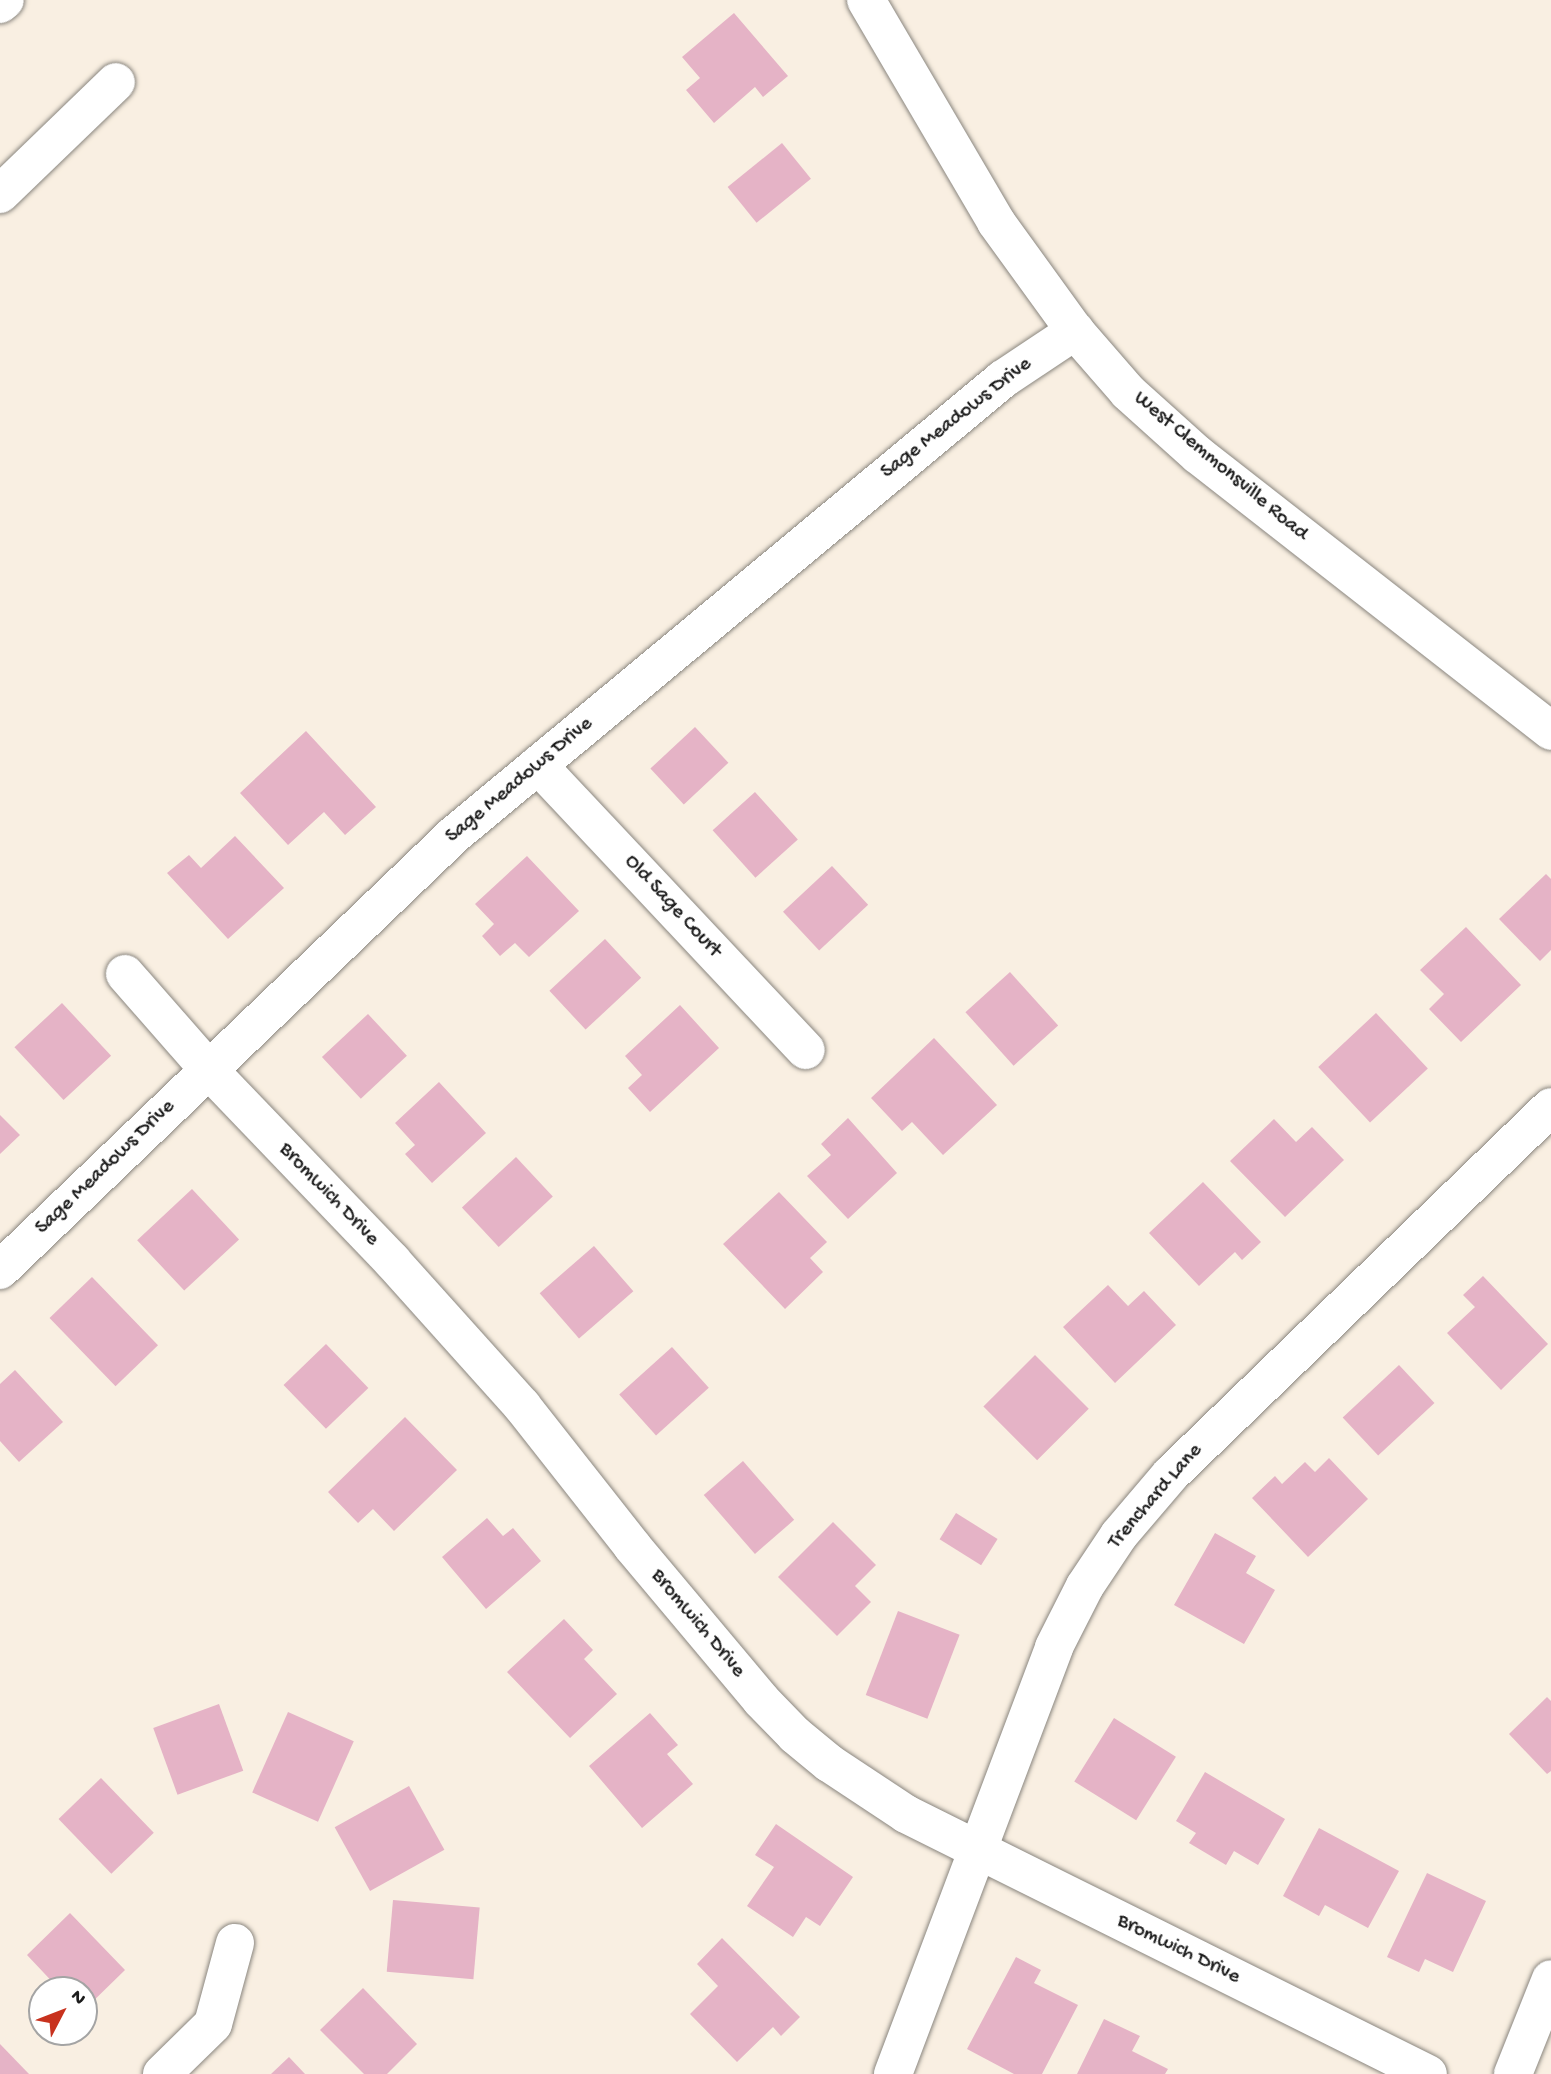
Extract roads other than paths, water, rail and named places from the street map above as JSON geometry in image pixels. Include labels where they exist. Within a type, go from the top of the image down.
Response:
[{"type":"street","points":[[0,4],[5,0]]},
{"type":"street","name":"West Clemmonsville Road","points":[[866,0],[996,222],[1075,331],[1128,392],[1198,455],[1551,731]]},
{"type":"street","points":[[0,194],[116,82]]},
{"type":"street","name":"Sage Meadows Drive","points":[[0,1270],[455,834],[1003,379],[1075,331]]},
{"type":"street","name":"Old Sage Court","points":[[538,765],[806,1050]]},
{"type":"street","name":"Bromwich Drive","points":[[125,974],[209,1069],[392,1261],[522,1406],[632,1546],[786,1726],[829,1763],[906,1815],[1428,2074]]},
{"type":"street","name":"Trenchard Lane","points":[[893,2074],[979,1852],[1054,1647],[1085,1586],[1119,1535],[1171,1474],[1551,1107]]},
{"type":"street","points":[[162,2074],[213,2024],[235,1943]]},
{"type":"street","points":[[1513,2074],[1551,1979]]}]
